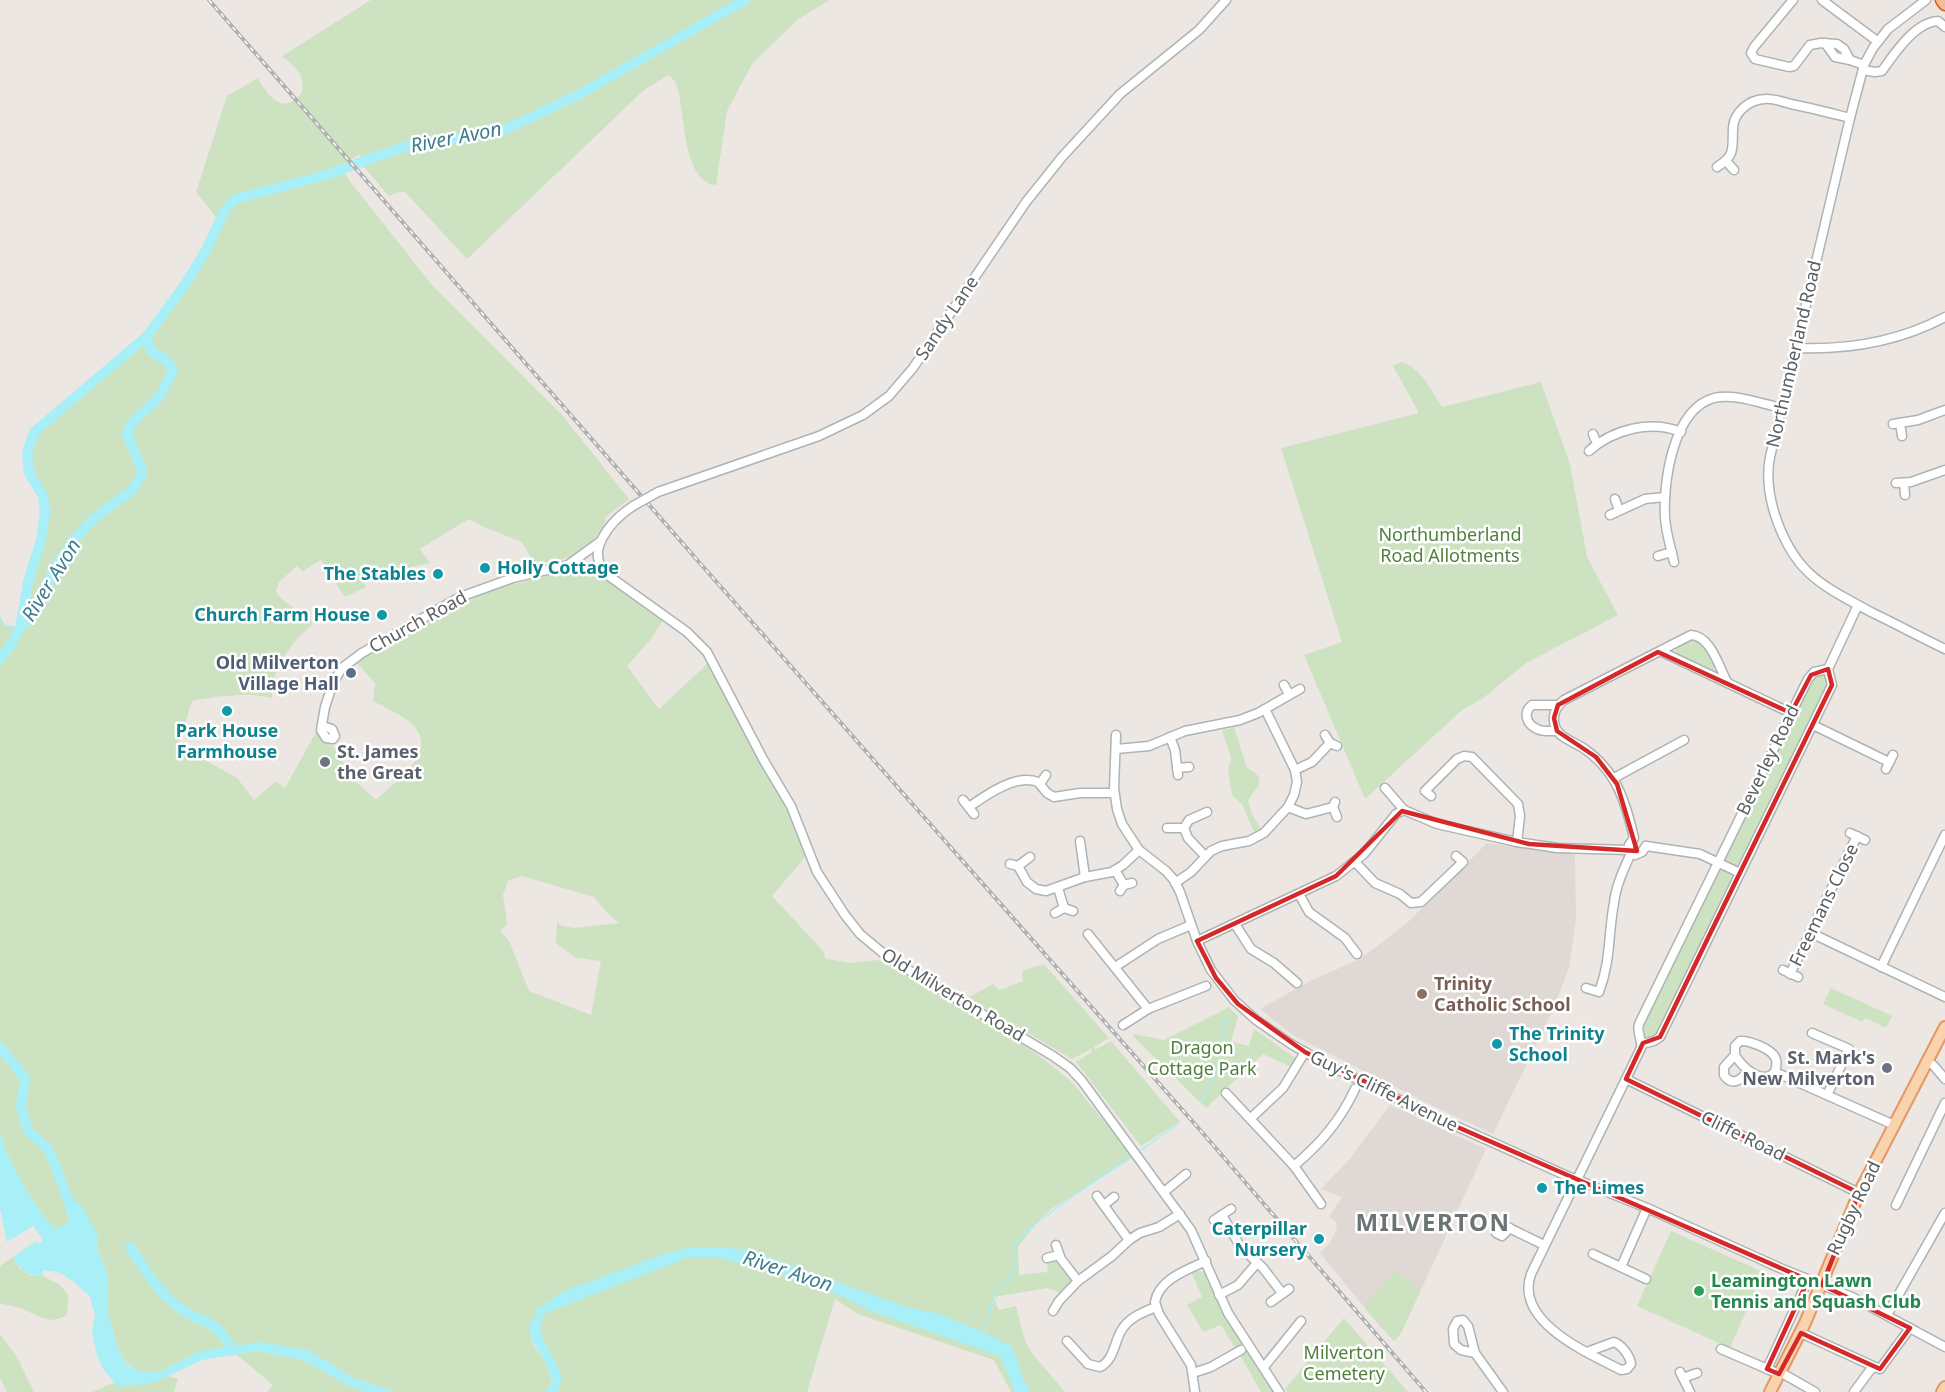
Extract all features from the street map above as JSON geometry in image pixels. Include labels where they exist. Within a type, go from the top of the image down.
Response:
[{"type":"highway","points":[[1942,0],[1945,4]]},
{"type":"main road","name":"Rugby Road","points":[[1770,1392],[1801,1333],[1859,1193],[1945,1027]]},
{"type":"main road","points":[[1942,1392],[1945,1387]]},
{"type":"street","name":"Sandy Lane","points":[[601,541],[614,521],[633,506],[658,492],[819,436],[863,415],[884,400],[913,368],[1026,202],[1062,157],[1120,94],[1199,30],[1226,0]]},
{"type":"street","points":[[1793,0],[1754,47],[1751,53],[1755,59],[1789,67],[1794,66],[1810,45],[1832,43],[1841,46],[1850,60],[1875,72],[1882,71],[1901,45],[1929,23],[1938,21],[1945,27]]},
{"type":"street","points":[[1822,0],[1877,41]]},
{"type":"street","name":"Northumberland Road","points":[[1926,0],[1896,21],[1877,41],[1864,67],[1850,118],[1768,475],[1771,498],[1779,526],[1790,550],[1806,570],[1824,586],[1945,649]]},
{"type":"street","points":[[1717,167],[1726,161],[1734,146],[1733,128],[1736,117],[1743,108],[1758,100],[1774,100],[1850,118]]},
{"type":"street","points":[[1726,161],[1734,170]]},
{"type":"street","points":[[1796,348],[1848,346],[1877,341],[1908,333],[1945,317]]},
{"type":"street","points":[[1674,562],[1667,531],[1665,497],[1670,464],[1681,432],[1693,411],[1714,398],[1735,398],[1782,408]]},
{"type":"street","points":[[1902,436],[1897,423],[1918,420],[1945,410]]},
{"type":"street","points":[[1589,451],[1597,444],[1616,435],[1641,428],[1662,426],[1681,432]]},
{"type":"street","points":[[1593,434],[1597,444]]},
{"type":"street","points":[[1905,495],[1900,483],[1922,479],[1945,470]]},
{"type":"street","points":[[1615,499],[1615,513],[1648,498],[1665,497]]},
{"type":"street","points":[[601,541],[599,562],[604,572]]},
{"type":"street","name":"Church Road","points":[[558,568],[579,558],[601,541]]},
{"type":"street","points":[[1658,556],[1672,552]]},
{"type":"street","name":"Church Road","points":[[322,726],[325,707],[337,675],[345,665],[449,602],[470,592],[513,578],[558,568],[582,568],[604,572]]},
{"type":"street","name":"Old Milverton Road","points":[[604,572],[687,632],[707,652],[763,759],[791,806],[818,872],[841,910],[856,929],[890,959],[1030,1042],[1070,1068],[1084,1083],[1191,1230],[1234,1324],[1279,1392]]},
{"type":"street","name":"Beverley Road","points":[[1642,1044],[1660,1037],[1832,685],[1828,669],[1858,605]]},
{"type":"street","points":[[1586,988],[1599,992],[1603,982],[1611,942],[1615,895],[1630,852],[1629,845],[1634,838],[1627,808],[1614,777],[1589,752],[1557,731],[1537,729],[1528,721],[1527,710],[1532,705],[1558,705],[1691,635],[1700,637],[1707,643],[1727,682]]},
{"type":"street","points":[[1662,652],[1791,713]]},
{"type":"street","name":"Beverley Road","points":[[1587,1352],[1614,1342],[1619,1344],[1631,1364],[1627,1369],[1621,1370],[1578,1348],[1559,1336],[1540,1316],[1530,1301],[1529,1280],[1642,1044],[1638,1034],[1639,1024],[1717,861],[1811,675],[1828,669]]},
{"type":"street","points":[[1284,685],[1289,694]]},
{"type":"street","points":[[1116,748],[1149,746],[1190,730],[1231,722],[1265,709],[1300,688]]},
{"type":"street","points":[[1557,731],[1554,718],[1558,705]]},
{"type":"street","points":[[1175,883],[1191,872],[1205,856],[1218,847],[1257,837],[1267,830],[1288,807],[1296,789],[1295,770],[1265,709]]},
{"type":"street","points":[[1813,725],[1889,762]]},
{"type":"street","name":"Guy's Cliffe Avenue","points":[[1116,735],[1114,793],[1122,824],[1139,850],[1166,870],[1175,883],[1197,941],[1216,978],[1238,1004],[1263,1025],[1305,1053],[1455,1126],[1852,1297],[1945,1347]]},
{"type":"street","points":[[1170,737],[1175,750],[1178,772],[1189,767]]},
{"type":"street","points":[[1614,777],[1684,740]]},
{"type":"street","points":[[1295,770],[1312,762],[1330,741]]},
{"type":"street","points":[[1431,796],[1425,791],[1457,759],[1464,756],[1472,757],[1518,804],[1520,816],[1517,842]]},
{"type":"street","points":[[1040,784],[1046,775]]},
{"type":"street","points":[[969,807],[992,791],[1017,781],[1029,780],[1040,784],[1047,793],[1054,797],[1080,792],[1114,793]]},
{"type":"street","points":[[1384,788],[1404,810],[1437,824],[1517,842],[1557,848],[1630,852],[1638,855],[1645,850],[1646,846]]},
{"type":"street","points":[[1288,807],[1308,814],[1334,804],[1337,817]]},
{"type":"street","points":[[1197,941],[1325,883],[1355,862],[1372,845],[1396,814],[1404,810]]},
{"type":"street","points":[[1184,828],[1189,820],[1207,812]]},
{"type":"street","points":[[1167,828],[1184,828]]},
{"type":"street","points":[[1184,828],[1188,838],[1205,856]]},
{"type":"street","name":"Freemans Close","points":[[1790,974],[1857,836]]},
{"type":"street","points":[[1881,967],[1945,836]]},
{"type":"street","points":[[1634,838],[1642,838],[1646,846]]},
{"type":"street","points":[[1080,841],[1077,853],[1085,877]]},
{"type":"street","points":[[1646,846],[1694,853],[1717,861],[1740,873]]},
{"type":"street","points":[[1030,857],[1014,865],[1025,880],[1036,889],[1046,891],[1085,877],[1115,870],[1139,850]]},
{"type":"street","points":[[1355,862],[1376,883],[1414,903],[1421,902],[1463,862],[1456,856]]},
{"type":"street","points":[[1115,870],[1125,886]]},
{"type":"street","points":[[1055,913],[1068,909],[1058,888]]},
{"type":"street","points":[[1299,894],[1309,912],[1345,938],[1357,954]]},
{"type":"street","points":[[1235,924],[1251,949],[1274,963],[1297,983]]},
{"type":"street","points":[[1115,967],[1158,939],[1191,925]]},
{"type":"street","points":[[1811,933],[1945,997]]},
{"type":"street","points":[[1088,934],[1148,1009]]},
{"type":"street","points":[[1123,1025],[1148,1009],[1206,987]]},
{"type":"street","points":[[1812,1034],[1849,1049],[1827,1095]]},
{"type":"street","points":[[1734,1055],[1748,1070],[1765,1077],[1775,1072],[1777,1062],[1773,1054],[1743,1041],[1737,1043],[1734,1055],[1724,1067],[1724,1075],[1727,1079],[1737,1081],[1748,1070]]},
{"type":"street","points":[[1250,1119],[1283,1088],[1305,1053]]},
{"type":"street","points":[[1928,1061],[1945,1079]]},
{"type":"street","points":[[1775,1072],[1894,1125]]},
{"type":"street","name":"Cliffe Road","points":[[1626,1079],[1859,1193]]},
{"type":"street","points":[[1294,1166],[1322,1142],[1332,1130],[1346,1109],[1355,1089]]},
{"type":"street","points":[[1227,1093],[1294,1166],[1321,1204]]},
{"type":"street","points":[[1896,1205],[1945,1103]]},
{"type":"street","points":[[1164,1192],[1184,1176],[1174,1169]]},
{"type":"street","points":[[1097,1196],[1129,1240]]},
{"type":"street","points":[[1104,1204],[1114,1197]]},
{"type":"street","points":[[1621,1267],[1647,1208]]},
{"type":"street","points":[[1231,1209],[1218,1218],[1257,1263],[1286,1291],[1271,1302]]},
{"type":"street","points":[[1887,1316],[1945,1213]]},
{"type":"street","points":[[1053,1311],[1078,1281],[1112,1256],[1129,1240],[1140,1233],[1159,1227],[1180,1214]]},
{"type":"street","points":[[1510,1228],[1544,1245]]},
{"type":"street","points":[[1047,1258],[1058,1250],[1078,1281]]},
{"type":"street","points":[[1599,1254],[1646,1279]]},
{"type":"street","points":[[1195,1392],[1191,1365],[1156,1307],[1157,1294],[1165,1284],[1179,1274],[1206,1261]]},
{"type":"street","points":[[1219,1295],[1238,1286],[1257,1263]]},
{"type":"street","points":[[1767,1369],[1808,1280]]},
{"type":"street","points":[[1051,1295],[1059,1301]]},
{"type":"street","points":[[1073,1343],[1088,1364],[1100,1368],[1110,1357],[1119,1335],[1128,1322],[1144,1311],[1156,1307]]},
{"type":"street","points":[[1263,1367],[1298,1322]]},
{"type":"street","points":[[1801,1333],[1880,1369],[1910,1328]]},
{"type":"street","points":[[1721,1349],[1780,1373],[1815,1392]]},
{"type":"street","points":[[1193,1373],[1211,1367],[1235,1350]]},
{"type":"street","points":[[1475,1353],[1503,1392]]},
{"type":"street","points":[[1854,1392],[1875,1367]]},
{"type":"street","points":[[1690,1392],[1682,1375],[1697,1373]]},
{"type":"highlighted area","points":[[1658,652],[1791,713],[1811,675],[1828,669],[1832,685],[1660,1037],[1643,1043],[1626,1079],[1859,1193],[1822,1285],[1910,1328],[1880,1369],[1801,1333],[1779,1374],[1767,1369],[1808,1280],[1455,1126],[1305,1052],[1238,1004],[1216,978],[1197,941],[1336,876],[1402,811],[1529,844],[1637,851],[1617,784],[1596,757],[1557,731],[1554,718],[1558,705]]},
{"type":"shaded area","name":"Trinity Catholic School","points":[[1487,843],[1575,854],[1576,919],[1569,968],[1552,1012],[1493,1134],[1293,1035],[1260,1009],[1312,980],[1360,959],[1407,923]]},
{"type":"shaded area","points":[[1390,1105],[1486,1149],[1401,1333],[1394,1341],[1320,1253],[1330,1243],[1337,1229],[1335,1221],[1329,1217],[1342,1197],[1321,1189],[1348,1161]]},
{"type":"green space","points":[[371,0],[829,0],[797,20],[752,64],[727,111],[716,185],[705,181],[697,172],[691,159],[680,97],[675,82],[669,75],[644,90],[467,259],[405,192],[389,196],[363,166],[367,160],[359,155],[342,164],[342,169],[349,180],[432,285],[562,415],[629,499],[605,517],[606,521],[599,533],[585,548],[568,557],[548,563],[535,565],[522,542],[469,519],[420,549],[430,563],[376,575],[364,582],[366,587],[345,597],[321,560],[303,571],[297,566],[279,582],[276,591],[284,601],[306,615],[313,624],[297,639],[279,666],[272,698],[232,695],[192,701],[179,742],[201,758],[237,778],[254,800],[276,781],[285,788],[316,732],[335,748],[350,776],[376,800],[414,763],[420,752],[421,741],[417,730],[406,719],[373,701],[375,683],[356,662],[457,605],[499,588],[561,572],[598,575],[664,619],[650,640],[627,666],[659,709],[708,663],[790,813],[806,856],[772,896],[824,952],[825,958],[849,963],[879,960],[1005,1032],[1072,1082],[1133,1157],[1053,1208],[1039,1220],[1018,1247],[1019,1275],[1047,1272],[1048,1262],[1058,1260],[1072,1278],[1071,1283],[1060,1293],[1048,1288],[993,1297],[999,1310],[1016,1306],[1025,1341],[1031,1352],[1065,1392],[1011,1392],[994,1360],[858,1314],[835,1299],[807,1392],[552,1392],[556,1383],[534,1330],[532,1344],[544,1358],[552,1383],[545,1392],[396,1392],[354,1378],[308,1350],[200,1351],[157,1373],[140,1371],[127,1364],[118,1348],[107,1310],[108,1274],[98,1251],[97,1234],[66,1193],[66,1210],[70,1222],[54,1229],[23,1184],[0,1134],[0,617],[5,625],[20,628],[28,582],[41,540],[45,512],[43,496],[29,473],[27,453],[34,432],[147,336],[186,283],[206,250],[219,221],[196,192],[227,96],[258,78],[266,91],[277,101],[289,103],[295,99],[302,92],[302,80],[295,67],[282,56]],"holes":[[[522,876],[594,897],[619,923],[573,928],[560,925],[557,921],[556,943],[576,958],[601,961],[591,1015],[529,991],[509,941],[500,931],[507,924],[503,895],[508,881]]]},
{"type":"green space","name":"Northumberland Road Allotments","points":[[1402,362],[1421,375],[1442,407],[1541,382],[1570,464],[1587,557],[1618,615],[1526,663],[1482,699],[1462,710],[1365,799],[1304,655],[1342,642],[1281,448],[1419,413],[1393,366]]},
{"type":"green space","points":[[1685,639],[1700,640],[1714,662],[1714,669],[1711,671],[1677,655],[1676,645]]},
{"type":"green space","points":[[1819,674],[1826,675],[1830,684],[1742,863],[1737,866],[1726,861],[1724,856],[1813,677]]},
{"type":"green space","points":[[1234,727],[1247,768],[1259,779],[1248,801],[1251,812],[1262,831],[1255,834],[1242,804],[1232,795],[1228,770],[1231,757],[1222,731]]},
{"type":"green space","points":[[1722,868],[1732,872],[1734,879],[1657,1037],[1644,1039],[1640,1030],[1718,869]]},
{"type":"green space","points":[[1044,964],[1109,1038],[1094,1047],[1095,1050],[1111,1041],[1180,1122],[1141,1146],[1076,1062],[1092,1052],[1091,1049],[1072,1059],[968,998],[993,984],[1000,990],[1023,981],[1022,972]]},
{"type":"green space","points":[[1831,988],[1892,1016],[1886,1028],[1865,1018],[1862,1022],[1823,1004]]},
{"type":"green space","name":"Dragon Cottage Park","points":[[1229,1007],[1238,1016],[1231,1042],[1249,1046],[1254,1029],[1295,1058],[1291,1067],[1263,1054],[1206,1108],[1133,1036],[1134,1034],[1164,1040]]},
{"type":"green space","name":"Leamington Lawn Tennis and Squash Club","points":[[1671,1231],[1763,1272],[1730,1348],[1637,1306]]},
{"type":"green space","points":[[13,1257],[19,1268],[29,1275],[43,1276],[60,1285],[68,1295],[67,1315],[48,1320],[0,1303],[0,1266]]},
{"type":"green space","points":[[1198,1271],[1204,1272],[1224,1314],[1275,1392],[1261,1392],[1241,1357],[1244,1354],[1241,1348],[1235,1348],[1221,1325],[1203,1332],[1187,1305],[1202,1297],[1192,1274]]},
{"type":"green space","points":[[1395,1271],[1421,1289],[1401,1333],[1394,1341],[1364,1307]]},
{"type":"green space","name":"Milverton Cemetery","points":[[1344,1318],[1408,1392],[1287,1392],[1285,1389]]},
{"type":"green space","points":[[0,1334],[17,1357],[34,1392],[7,1392],[0,1377]]},
{"type":"green space","points":[[258,1351],[303,1360],[349,1386],[368,1392],[267,1392],[273,1385],[236,1354]]},
{"type":"green space","points":[[168,1376],[178,1379],[174,1392],[92,1392],[114,1383],[126,1386],[148,1383]]},
{"type":"water","points":[[0,1134],[23,1184],[54,1229],[70,1222],[66,1210],[66,1192],[84,1209],[97,1234],[98,1251],[108,1274],[107,1310],[118,1348],[127,1365],[140,1371],[157,1373],[200,1351],[260,1342],[308,1350],[354,1378],[396,1392],[368,1392],[349,1386],[303,1360],[258,1351],[202,1360],[153,1383],[121,1387],[114,1383],[102,1367],[96,1352],[92,1331],[95,1315],[90,1297],[73,1281],[58,1272],[43,1270],[43,1276],[33,1275],[21,1269],[13,1257],[35,1242],[40,1243],[43,1240],[33,1226],[7,1242],[0,1209]]},
{"type":"water","points":[[718,1247],[750,1250],[909,1308],[937,1313],[1010,1344],[1030,1392],[1015,1392],[1000,1356],[868,1310],[812,1284],[717,1257],[689,1257],[544,1314],[541,1324],[542,1334],[557,1363],[561,1383],[557,1392],[545,1392],[552,1383],[547,1365],[530,1334],[530,1321],[537,1316],[535,1311],[562,1292],[666,1253],[687,1248]]},
{"type":"waterway","name":"River Avon","points":[[20,628],[28,582],[41,540],[45,512],[43,496],[29,473],[27,453],[34,432],[147,336],[186,283],[206,250],[226,208],[235,199],[323,176],[412,144],[498,133],[578,95],[745,0]]},
{"type":"waterway","name":"River Avon","points":[[0,659],[20,628],[39,605],[54,568],[73,541],[93,519],[131,491],[141,476],[142,469],[127,434],[130,425],[160,396],[173,370],[168,362],[151,351],[147,336]]},
{"type":"waterway","points":[[0,617],[4,625],[20,628]]},
{"type":"waterway","points":[[1201,1102],[1218,1068],[1225,1019]]},
{"type":"waterway","points":[[0,1047],[25,1078],[21,1107],[28,1131],[49,1150],[70,1204]]},
{"type":"waterway","points":[[1138,1152],[1177,1125]]},
{"type":"waterway","points":[[984,1333],[991,1310],[989,1307],[996,1298],[995,1294],[1013,1275],[1015,1244],[1034,1225],[1077,1193],[1132,1157]]},
{"type":"waterway","points":[[130,1247],[154,1282],[175,1305],[217,1328],[232,1351]]},
{"type":"railway","points":[[209,0],[698,561],[1201,1131],[1426,1392]]},
{"type":"place","name":"Holly Cottage","points":[[485,568]]},
{"type":"place","name":"The Stables","points":[[438,574]]},
{"type":"place","name":"Church Farm House","points":[[382,615]]},
{"type":"place","name":"Old Milverton Village Hall","points":[[351,673]]},
{"type":"place","name":"Park House Farmhouse","points":[[227,711]]},
{"type":"place","name":"St. James the Great","points":[[325,762]]},
{"type":"place","name":"Trinity Catholic School","points":[[1422,994]]},
{"type":"place","name":"The Trinity School","points":[[1497,1044]]},
{"type":"place","name":"St. Mark's New Milverton","points":[[1887,1068]]},
{"type":"place","name":"The Limes","points":[[1542,1188]]},
{"type":"place","name":"Caterpillar Nursery","points":[[1319,1239]]},
{"type":"place","name":"Leamington Lawn Tennis and Squash Club","points":[[1699,1291]]},
{"type":"district","name":"MILVERTON","points":[[1433,1223]]}]
